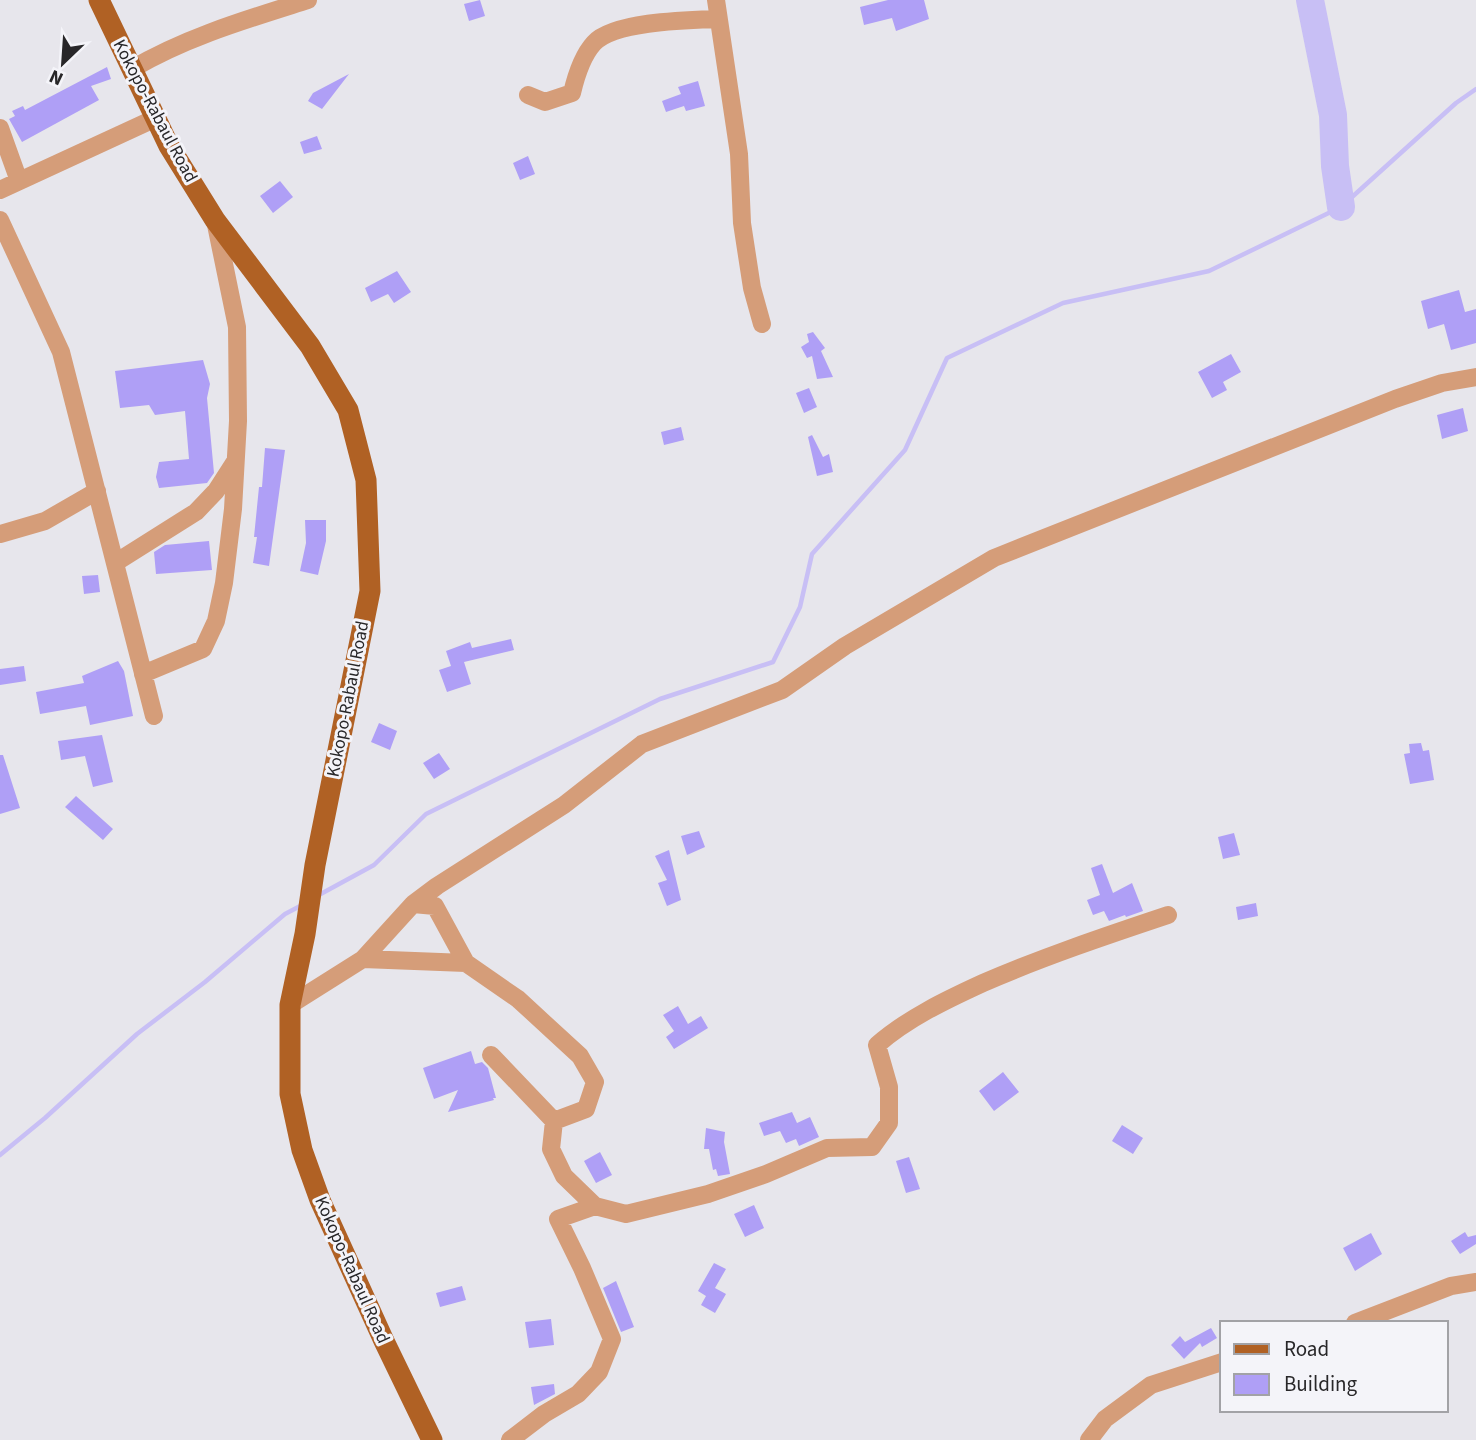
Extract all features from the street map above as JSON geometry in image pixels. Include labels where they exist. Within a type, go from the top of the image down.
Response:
[{"type":"main road","name":"Kokopo-Rabaul Road","points":[[99,0],[169,146],[215,220],[310,346],[348,410],[366,480],[370,591],[290,1005],[290,1094],[302,1150],[320,1200],[432,1440]]},
{"type":"street","points":[[132,69],[163,51],[253,17],[308,0]]},
{"type":"street","points":[[716,0],[739,154],[742,223],[752,288],[762,324]]},
{"type":"street","points":[[528,95],[545,102],[572,93],[577,73],[595,41],[618,31],[650,22],[718,19]]},
{"type":"street","points":[[0,190],[156,118]]},
{"type":"street","points":[[0,128],[19,181]]},
{"type":"street","points":[[0,220],[61,352],[154,716]]},
{"type":"street","points":[[143,674],[204,649],[216,621],[224,583],[232,520],[238,421],[237,327],[215,220]]},
{"type":"street","points":[[290,1005],[363,959],[413,904],[437,886],[564,805],[642,744],[782,690],[845,646],[994,558],[1395,399],[1442,383],[1476,377]]},
{"type":"street","points":[[115,563],[196,512],[216,491],[234,463]]},
{"type":"street","points":[[0,534],[45,521],[97,491]]},
{"type":"street","points":[[413,904],[435,906],[466,963],[518,999],[580,1056],[594,1082],[586,1109],[554,1121]]},
{"type":"street","points":[[491,1055],[554,1121],[551,1149],[565,1176],[595,1206],[626,1214],[708,1194],[827,1148],[872,1147],[889,1123],[889,1087],[877,1045],[891,1033],[945,1000],[1034,961],[1168,915]]},
{"type":"street","points":[[363,959],[466,963]]},
{"type":"street","points":[[510,1440],[544,1414],[578,1394],[599,1372],[612,1339],[558,1219],[595,1206]]},
{"type":"street","points":[[1360,1321],[1451,1286],[1476,1282]]},
{"type":"street","points":[[1089,1440],[1105,1419],[1151,1385],[1220,1363]]},
{"type":"building","points":[[480,0],[485,16],[469,21],[464,4]]},
{"type":"building","points":[[888,0],[924,0],[929,19],[896,31],[892,18],[864,25],[860,7]]},
{"type":"building","points":[[107,67],[111,79],[91,86],[99,100],[22,142],[9,119],[15,116],[12,111],[23,106],[25,110]]},
{"type":"building","points":[[349,74],[322,109],[308,101],[313,93]]},
{"type":"building","points":[[698,81],[705,106],[686,111],[684,106],[666,112],[662,101],[681,94],[678,87]]},
{"type":"building","points":[[317,136],[322,149],[304,154],[300,142]]},
{"type":"building","points":[[528,156],[535,174],[520,180],[513,163]]},
{"type":"building","points":[[280,181],[293,197],[273,213],[260,196]]},
{"type":"building","points":[[397,271],[411,292],[394,303],[388,294],[371,302],[365,288]]},
{"type":"building","points":[[1459,290],[1465,312],[1476,309],[1476,343],[1451,350],[1444,324],[1428,329],[1421,301]]},
{"type":"building","points":[[813,332],[825,348],[821,351],[833,377],[817,379],[812,356],[807,358],[801,347],[809,342],[807,334]]},
{"type":"building","points":[[1231,354],[1241,372],[1223,382],[1227,390],[1212,398],[1198,372]]},
{"type":"building","points":[[203,360],[210,384],[207,398],[214,473],[207,483],[159,488],[156,477],[159,462],[189,459],[185,411],[155,415],[149,405],[120,408],[115,371]]},
{"type":"building","points":[[809,388],[817,407],[804,413],[796,393]]},
{"type":"building","points":[[1463,408],[1468,431],[1442,439],[1437,415]]},
{"type":"building","points":[[681,427],[684,440],[664,445],[661,432]]},
{"type":"building","points":[[812,435],[823,457],[829,454],[833,472],[817,476],[808,437]]},
{"type":"building","points":[[265,448],[285,450],[269,566],[253,563]]},
{"type":"building","points":[[305,520],[326,520],[326,541],[318,575],[300,571],[306,543]]},
{"type":"building","points":[[209,541],[212,570],[156,574],[154,552],[165,545]]},
{"type":"building","points":[[98,575],[100,592],[84,594],[82,576]]},
{"type":"building","points":[[511,639],[514,650],[464,662],[471,684],[447,692],[439,670],[451,666],[446,651],[470,642],[472,648]]},
{"type":"building","points":[[118,661],[124,671],[133,716],[90,725],[86,706],[40,714],[36,692],[84,683],[82,676]]},
{"type":"building","points":[[24,666],[26,681],[0,685],[0,669]]},
{"type":"building","points":[[379,723],[397,731],[390,750],[371,742]]},
{"type":"building","points":[[102,735],[113,782],[93,787],[85,756],[61,760],[58,741]]},
{"type":"building","points":[[1421,743],[1423,751],[1429,750],[1434,780],[1410,784],[1404,754],[1410,753],[1409,744]]},
{"type":"building","points":[[439,753],[450,769],[434,779],[423,763]]},
{"type":"building","points":[[0,755],[3,755],[20,808],[0,814]]},
{"type":"building","points":[[76,796],[113,829],[103,840],[65,807]]},
{"type":"building","points":[[699,831],[705,847],[687,855],[681,836]]},
{"type":"building","points":[[1234,833],[1240,855],[1223,859],[1218,837]]},
{"type":"building","points":[[669,850],[681,900],[667,906],[658,883],[667,880],[655,856]]},
{"type":"building","points":[[1102,864],[1113,893],[1132,883],[1143,911],[1109,921],[1104,911],[1093,915],[1087,900],[1100,895],[1091,868]]},
{"type":"building","points":[[1256,903],[1258,916],[1238,920],[1236,907]]},
{"type":"building","points":[[678,1006],[688,1024],[701,1016],[708,1028],[674,1049],[666,1037],[674,1031],[663,1015]]},
{"type":"building","points":[[471,1051],[475,1064],[482,1062],[488,1068],[496,1098],[448,1112],[458,1090],[434,1099],[423,1068]]},
{"type":"building","points":[[1003,1072],[1019,1092],[994,1111],[979,1091]]},
{"type":"building","points":[[792,1112],[797,1123],[810,1117],[819,1137],[799,1146],[796,1139],[786,1143],[780,1131],[764,1136],[759,1123]]},
{"type":"building","points":[[1122,1125],[1143,1138],[1133,1154],[1112,1141]]},
{"type":"building","points":[[706,1128],[725,1132],[724,1142],[730,1174],[718,1176],[716,1169],[713,1170],[709,1149],[704,1149]]},
{"type":"building","points":[[600,1152],[612,1175],[596,1183],[584,1161]]},
{"type":"building","points":[[909,1157],[920,1189],[906,1193],[896,1161]]},
{"type":"building","points":[[754,1205],[764,1228],[745,1237],[734,1214]]},
{"type":"building","points":[[1465,1232],[1468,1237],[1476,1235],[1476,1244],[1460,1254],[1451,1241]]},
{"type":"building","points":[[1371,1233],[1382,1254],[1355,1271],[1343,1248]]},
{"type":"building","points":[[714,1263],[726,1269],[715,1288],[726,1294],[715,1313],[701,1305],[706,1296],[698,1291]]},
{"type":"building","points":[[616,1281],[634,1327],[621,1332],[603,1288]]},
{"type":"building","points":[[462,1286],[466,1300],[440,1307],[436,1293]]},
{"type":"building","points":[[551,1319],[554,1345],[529,1348],[525,1322]]},
{"type":"building","points":[[1211,1328],[1217,1338],[1202,1347],[1200,1343],[1184,1359],[1171,1345],[1180,1336],[1185,1342]]},
{"type":"building","points":[[554,1384],[555,1394],[534,1405],[531,1387]]},
{"type":"waterway","points":[[1310,0],[1333,115],[1335,166],[1341,207]]},
{"type":"waterway","points":[[317,896],[374,865],[426,814],[660,699],[773,662],[800,607],[812,554],[905,450],[947,358],[1063,303],[1209,271],[1341,207],[1456,103],[1476,89]]},
{"type":"waterway","points":[[0,1155],[137,1034],[205,982],[285,914],[304,904]]}]
